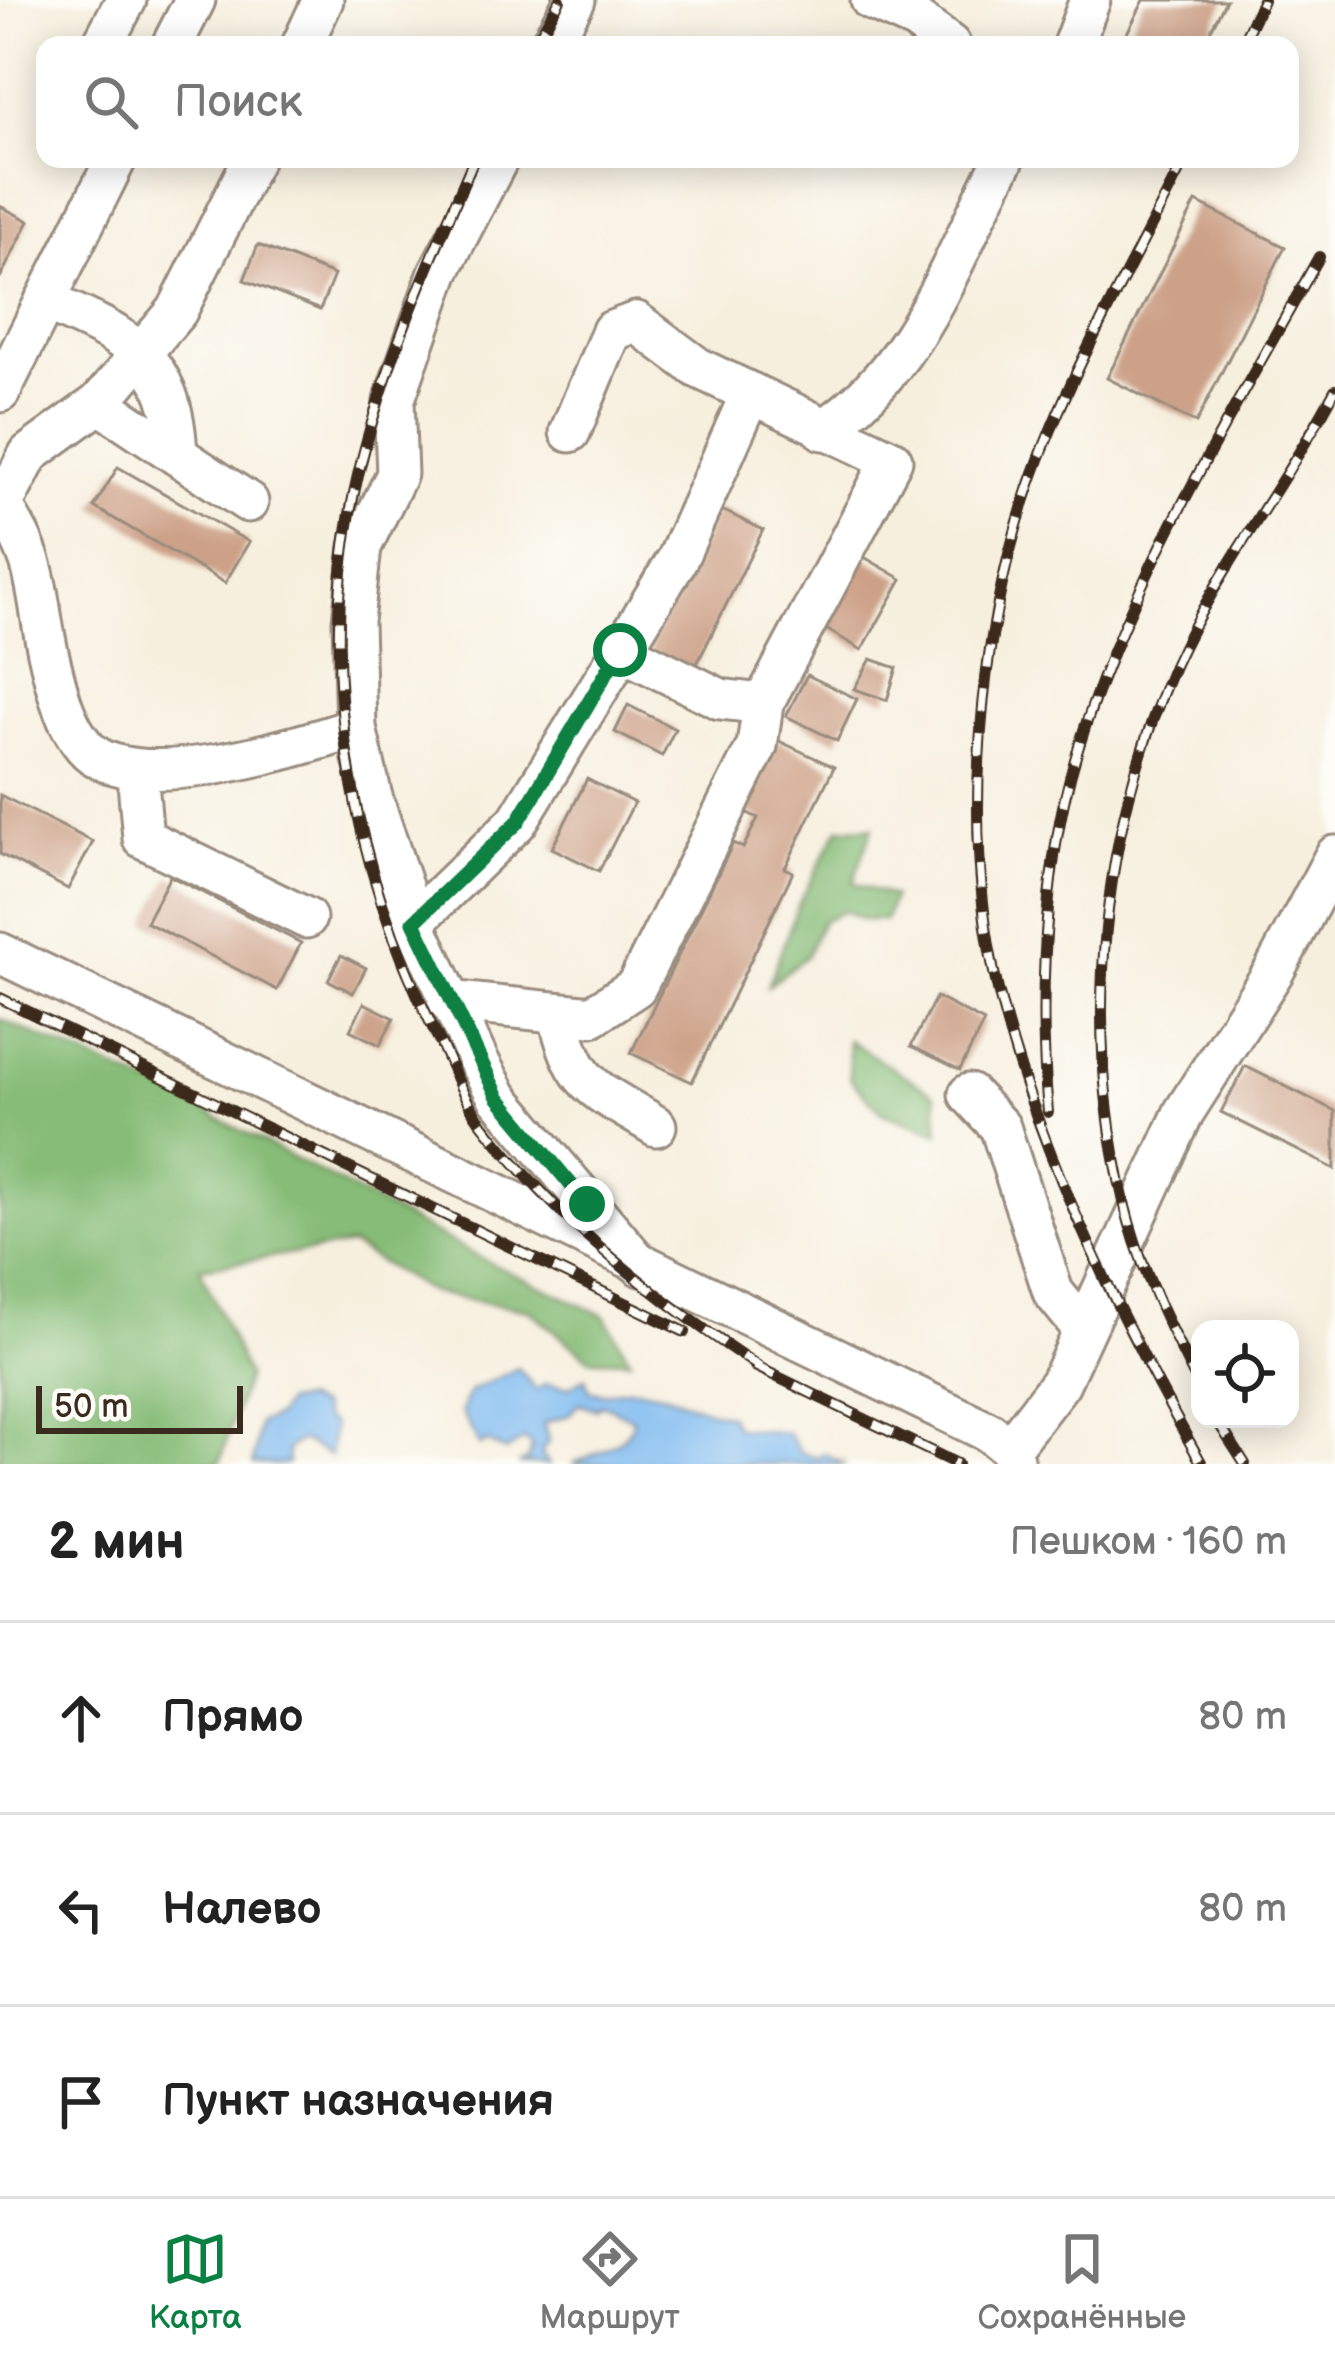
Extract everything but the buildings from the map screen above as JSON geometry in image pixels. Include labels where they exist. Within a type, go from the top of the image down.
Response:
[{"type":"street","points":[[107,36],[126,0]]},
{"type":"street","points":[[177,36],[195,0]]},
{"type":"street","points":[[306,36],[323,0]]},
{"type":"street","points":[[555,36],[575,0]]},
{"type":"street","points":[[871,0],[916,20],[938,36]]},
{"type":"street","points":[[1076,36],[1090,0]]},
{"type":"street","points":[[0,392],[112,168]]},
{"type":"street","points":[[249,168],[206,262],[145,354],[99,403],[29,454],[1,508],[29,547],[64,714],[85,748],[110,766],[137,771],[238,760],[356,728]]},
{"type":"street","points":[[493,168],[439,272],[394,400],[397,474],[361,547],[353,621],[356,728],[372,796],[414,922],[498,1097],[641,1266]]},
{"type":"street","points":[[823,430],[864,403],[898,362],[949,274],[1000,168]]},
{"type":"street","points":[[45,301],[98,324],[145,354],[164,382],[176,420],[177,454]]},
{"type":"street","points":[[448,1001],[592,1016],[636,987],[738,789],[757,746],[763,704],[892,460],[698,368],[636,322],[612,331],[570,432]]},
{"type":"street","points":[[414,922],[518,822],[677,560],[751,393]]},
{"type":"street","points":[[99,403],[248,502]]},
{"type":"street","points":[[620,650],[720,699],[763,704]]},
{"type":"street","points":[[137,771],[143,838],[306,918]]},
{"type":"street","points":[[0,953],[988,1432],[1012,1456],[1060,1383],[1184,1112],[1274,970],[1335,856]]},
{"type":"street","points":[[560,1016],[569,1062],[591,1085],[656,1126]]},
{"type":"street","points":[[969,1094],[1000,1127],[1053,1292],[1083,1329]]},
{"type":"green space","points":[[873,827],[853,883],[893,897],[885,920],[864,920],[844,911],[822,921],[806,956],[768,986],[798,905],[839,828]]},
{"type":"green space","points":[[0,1019],[184,1100],[494,1265],[605,1316],[630,1360],[590,1359],[529,1310],[432,1293],[351,1245],[200,1268],[247,1376],[219,1464],[0,1464]]},
{"type":"green space","points":[[848,1040],[936,1095],[939,1133],[883,1113],[850,1079]]},
{"type":"water","points":[[518,1368],[536,1390],[546,1384],[569,1387],[585,1378],[589,1390],[595,1392],[653,1391],[729,1415],[736,1428],[787,1433],[800,1452],[817,1458],[823,1453],[845,1464],[572,1464],[617,1442],[634,1419],[602,1404],[595,1409],[579,1403],[569,1415],[543,1424],[549,1441],[541,1453],[549,1464],[518,1464],[528,1460],[532,1447],[525,1439],[505,1451],[487,1442],[480,1446],[461,1412],[469,1392]]},
{"type":"water","points":[[303,1400],[320,1407],[324,1419],[333,1424],[330,1456],[301,1440],[287,1449],[288,1464],[253,1464],[259,1423],[277,1416],[286,1402]]},
{"type":"railway","points":[[539,36],[560,0]]},
{"type":"railway","points":[[1245,36],[1263,0]]},
{"type":"railway","points":[[470,168],[391,365],[354,493],[343,563],[341,703],[364,842],[409,976],[480,1121],[543,1193],[613,1259],[767,1372]]},
{"type":"railway","points":[[1180,168],[1082,362],[1029,487],[997,607],[980,737],[978,802],[980,867],[998,990],[1035,1111],[1112,1294],[1202,1464]]},
{"type":"railway","points":[[1048,1112],[1044,1035],[1047,916],[1064,802],[1083,732],[1109,662],[1173,522],[1319,257]]},
{"type":"railway","points":[[1191,1369],[1138,1250],[1111,1135],[1102,998],[1115,862],[1129,795],[1174,666],[1210,596],[1335,390]]},
{"type":"railway","points":[[0,998],[685,1332]]},
{"type":"railway","points":[[755,1366],[957,1464]]},
{"type":"railway","points":[[1222,1428],[1245,1464]]},
{"type":"route","points":[[587,1204],[498,1097],[414,922],[518,822],[620,650]]}]
